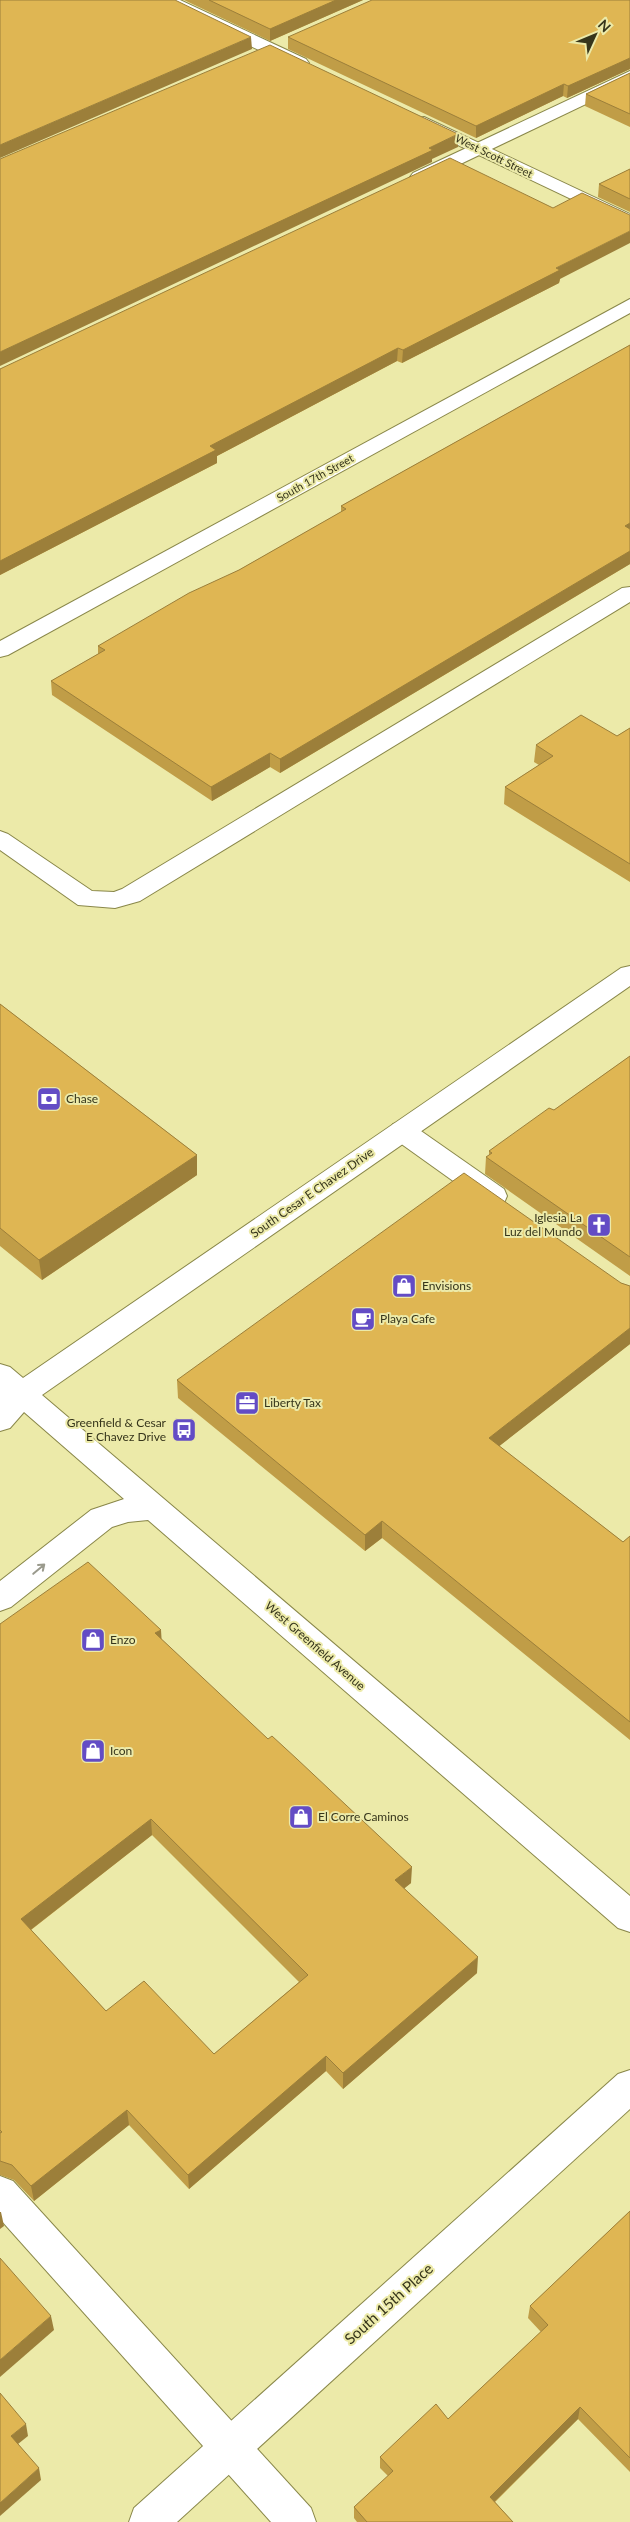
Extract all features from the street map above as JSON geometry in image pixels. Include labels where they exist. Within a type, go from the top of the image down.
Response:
[{"type":"street","points":[[167,0],[318,72]]},
{"type":"street","points":[[247,59],[289,41]]},
{"type":"street","points":[[401,185],[630,76]]},
{"type":"street","name":"West Scott Street","points":[[407,114],[630,221]]},
{"type":"street","name":"South 17th Street","points":[[0,650],[630,305]]},
{"type":"street","points":[[0,839],[87,899],[115,900],[131,895],[630,592]]},
{"type":"street","name":"South Cesar E Chavez Drive","points":[[0,1420],[11,1395],[402,1131],[630,974]]},
{"type":"street","points":[[402,1131],[513,1209]]},
{"type":"street","name":"West Greenfield Avenue","points":[[0,1375],[11,1395],[153,1508],[630,1917]]},
{"type":"street","points":[[0,1598],[102,1518],[128,1510],[153,1508]]},
{"type":"street","name":"South 15th Place","points":[[148,2522],[630,2086]]},
{"type":"street","points":[[0,2193],[298,2522]]},
{"type":"building","points":[[0,0],[175,0],[251,37],[0,145]]},
{"type":"building","points":[[209,0],[336,0],[270,29]]},
{"type":"building","points":[[372,0],[630,0],[630,58],[568,86],[564,84],[476,126],[288,37]]},
{"type":"building","points":[[270,45],[458,134],[429,148],[433,150],[0,352],[0,159]]},
{"type":"building","points":[[630,73],[630,114],[586,94]]},
{"type":"building","points":[[450,158],[553,208],[582,193],[630,215],[630,231],[556,268],[560,270],[403,350],[398,348],[210,446],[216,450],[0,561],[0,369]]},
{"type":"building","points":[[630,169],[630,199],[599,184]]},
{"type":"building","points":[[630,345],[630,523],[625,526],[630,529],[630,551],[280,759],[270,753],[211,787],[51,681],[105,650],[98,646],[189,593],[239,570],[346,509],[341,506]]},
{"type":"building","points":[[581,715],[617,736],[630,728],[630,864],[505,787],[553,756],[536,745]]},
{"type":"building","name":"Chase","points":[[0,1004],[197,1155],[39,1260],[0,1228]]},
{"type":"building","points":[[630,1056],[630,1257],[486,1157],[492,1153],[489,1151],[549,1108],[554,1110]]},
{"type":"building","points":[[464,1173],[621,1283],[630,1286],[630,1328],[489,1438],[623,1542],[630,1536],[630,1722],[382,1521],[365,1535],[177,1380]]},
{"type":"building","points":[[88,1562],[161,1630],[155,1633],[268,1739],[272,1736],[412,1867],[395,1880],[478,1957],[343,2073],[326,2056],[188,2175],[127,2110],[31,2186],[12,2165],[0,2161],[0,2133],[2,2132],[0,2130],[0,1624]],"holes":[[[151,1819],[308,1975],[214,2054],[144,1981],[106,2011],[21,1919]]]},
{"type":"building","points":[[630,2211],[630,2458],[580,2407],[490,2497],[513,2522],[367,2522],[354,2507],[393,2471],[380,2457],[436,2404],[448,2419],[548,2325],[530,2306]]},
{"type":"building","points":[[0,2258],[51,2316],[0,2360]]},
{"type":"building","points":[[0,2393],[26,2424],[11,2436],[39,2468],[0,2503]]},
{"type":"place","name":"Chase","points":[[49,1099]]},
{"type":"place","name":"Iglesia La Luz del Mundo","points":[[599,1225]]},
{"type":"place","name":"Envisions","points":[[404,1286]]},
{"type":"place","name":"Playa Cafe","points":[[363,1319]]},
{"type":"place","name":"Liberty Tax","points":[[247,1403]]},
{"type":"place","name":"Greenfield & Cesar E Chavez Drive","points":[[184,1430]]},
{"type":"place","name":"Enzo","points":[[93,1640]]},
{"type":"place","name":"Icon","points":[[93,1751]]},
{"type":"place","name":"El Corre Caminos","points":[[301,1817]]}]
